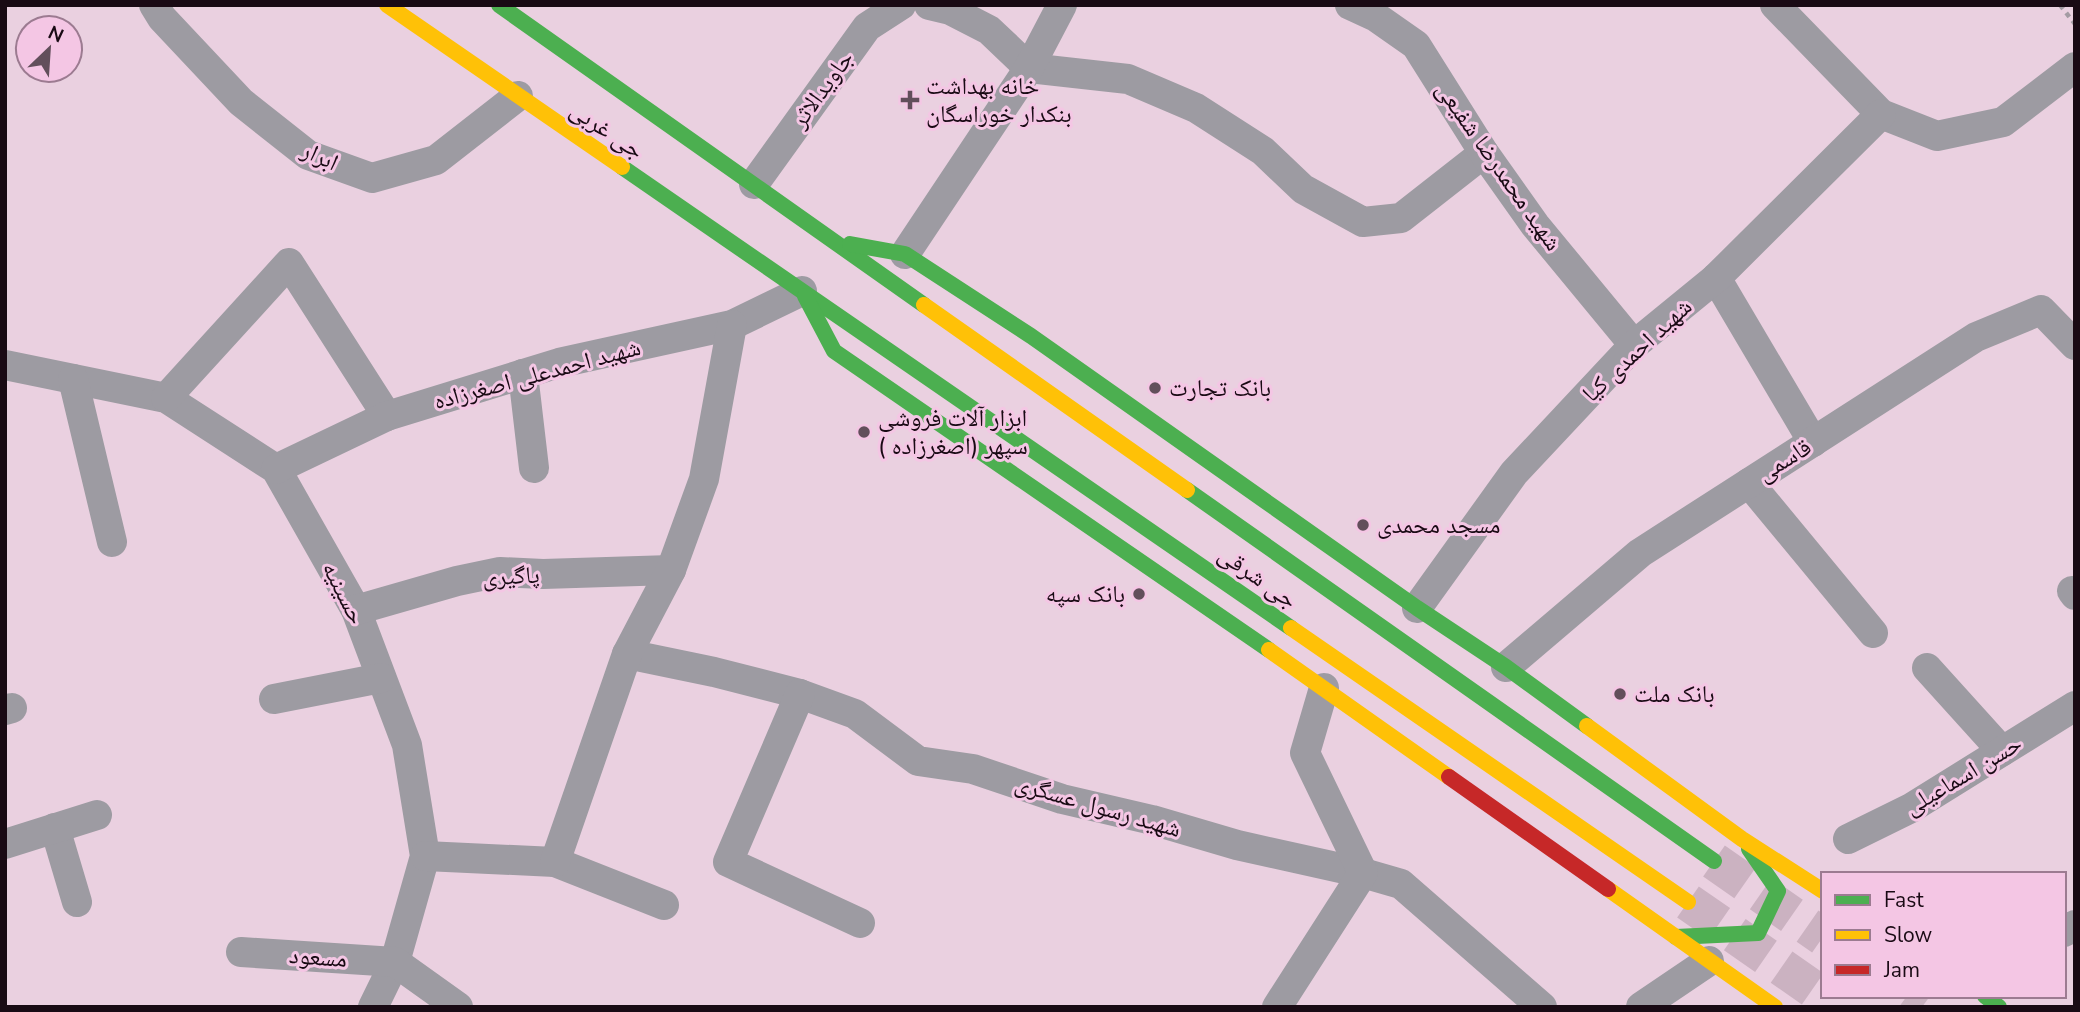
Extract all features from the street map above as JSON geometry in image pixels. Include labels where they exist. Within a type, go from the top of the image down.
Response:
[{"type":"main road","name":"جی غربی","points":[[387,5],[802,291]]},
{"type":"main road","name":"جی غربی","points":[[499,5],[837,242]]},
{"type":"main road","points":[[837,242],[905,254],[1031,336],[1417,608],[1506,667],[1742,839],[1821,890]]},
{"type":"main road","name":"جی شرقی","points":[[837,242],[1714,861]]},
{"type":"main road","points":[[802,291],[834,351],[1324,688],[1775,1007]]},
{"type":"main road","name":"جی شرقی","points":[[802,291],[1688,902]]},
{"type":"main road","points":[[1676,937],[1758,933],[1778,891],[1742,839]]},
{"type":"street","name":"ابرار","points":[[154,5],[162,18],[241,102],[308,155],[372,178],[436,160],[518,96]]},
{"type":"street","name":"جاویدالاثر","points":[[754,184],[867,27],[901,5]]},
{"type":"street","points":[[929,5],[950,10],[989,30],[1029,68],[1128,79],[1196,108],[1263,151],[1303,189],[1363,222],[1401,218],[1484,153]]},
{"type":"street","points":[[905,254],[1029,68],[1062,5]]},
{"type":"street","name":"شهید محمدرضا شفیعی","points":[[1350,5],[1376,17],[1416,45],[1484,153],[1535,225],[1634,345]]},
{"type":"street","points":[[1775,5],[1881,114],[1937,136],[2003,122],[2075,67]]},
{"type":"street","name":"شهید احمدی کیا","points":[[1417,608],[1514,473],[1634,345],[1716,278],[1881,114]]},
{"type":"street","points":[[166,398],[289,263],[387,416]]},
{"type":"street","points":[[1716,278],[1813,442]]},
{"type":"street","name":"شهید احمدعلی اصغرزاده","points":[[276,469],[387,416],[559,363],[732,325],[802,291]]},
{"type":"street","name":"قاسمی","points":[[1506,667],[1640,553],[1976,337],[2041,310],[2075,345]]},
{"type":"street","points":[[555,862],[627,654],[671,570],[704,479],[732,325]]},
{"type":"street","name":"حسینیه","points":[[5,365],[166,398],[276,469],[356,610],[407,745],[425,856],[395,962],[373,1007]]},
{"type":"street","points":[[523,374],[534,468]]},
{"type":"street","points":[[73,379],[112,542]]},
{"type":"street","points":[[1749,483],[1873,633]]},
{"type":"street","name":"پاگیری","points":[[356,610],[457,581],[500,572],[543,574],[671,570]]},
{"type":"street","name":"شهید رسول عسگری","points":[[627,654],[800,694],[855,714],[918,761],[974,769],[1062,799],[1401,884],[1542,1007]]},
{"type":"street","points":[[1927,668],[2002,751]]},
{"type":"street","points":[[274,699],[382,678]]},
{"type":"street","points":[[1278,1007],[1363,873],[1305,753],[1324,688]]},
{"type":"street","points":[[800,694],[728,862],[860,923]]},
{"type":"street","name":"حسن اسماعیلی","points":[[1848,839],[1911,808],[2075,706]]},
{"type":"street","points":[[5,844],[97,815]]},
{"type":"street","points":[[55,828],[77,902]]},
{"type":"street","points":[[425,856],[555,862],[664,905]]},
{"type":"street","name":"مسعود","points":[[241,952],[395,962]]},
{"type":"street","points":[[1641,1007],[1709,961]]},
{"type":"street","points":[[395,962],[458,1007]]},
{"type":"path","points":[[2060,5],[2075,23]]},
{"type":"tunnel","points":[[1714,861],[1821,936]]},
{"type":"tunnel","points":[[1688,902],[1821,995]]},
{"type":"tunnel","points":[[1910,998],[1922,1007]]},
{"type":"traffic: fast","points":[[499,5],[924,305]]},
{"type":"traffic: fast","points":[[622,167],[1291,628]]},
{"type":"traffic: fast","points":[[850,244],[905,254],[1031,336],[1587,726]]},
{"type":"traffic: fast","points":[[805,296],[834,351],[1269,650]]},
{"type":"traffic: fast","points":[[1187,490],[1714,861]]},
{"type":"traffic: fast","points":[[1676,937],[1758,933],[1778,891],[1749,849]]},
{"type":"traffic: fast","points":[[1988,998],[1999,1007]]},
{"type":"traffic: slow","points":[[387,5],[622,167]]},
{"type":"traffic: slow","points":[[924,305],[1187,490]]},
{"type":"traffic: slow","points":[[1291,628],[1688,902]]},
{"type":"traffic: slow","points":[[1269,650],[1449,777]]},
{"type":"traffic: slow","points":[[1587,726],[1742,839],[1821,890]]},
{"type":"traffic: slow","points":[[1608,889],[1775,1007]]},
{"type":"traffic: jam","points":[[1449,777],[1608,889]]},
{"type":"place","name":"خانه بهداشت بنکدار خوراسگان","points":[[910,100]]},
{"type":"place","name":"بانک تجارت","points":[[1155,388]]},
{"type":"place","name":"ابزار آلات فروشی سپهر (اصغرزاده )","points":[[864,432]]},
{"type":"place","name":"مسجد محمدی","points":[[1363,525]]},
{"type":"place","name":"بانک سپه","points":[[1139,594]]},
{"type":"place","name":"بانک ملت","points":[[1620,694]]}]
